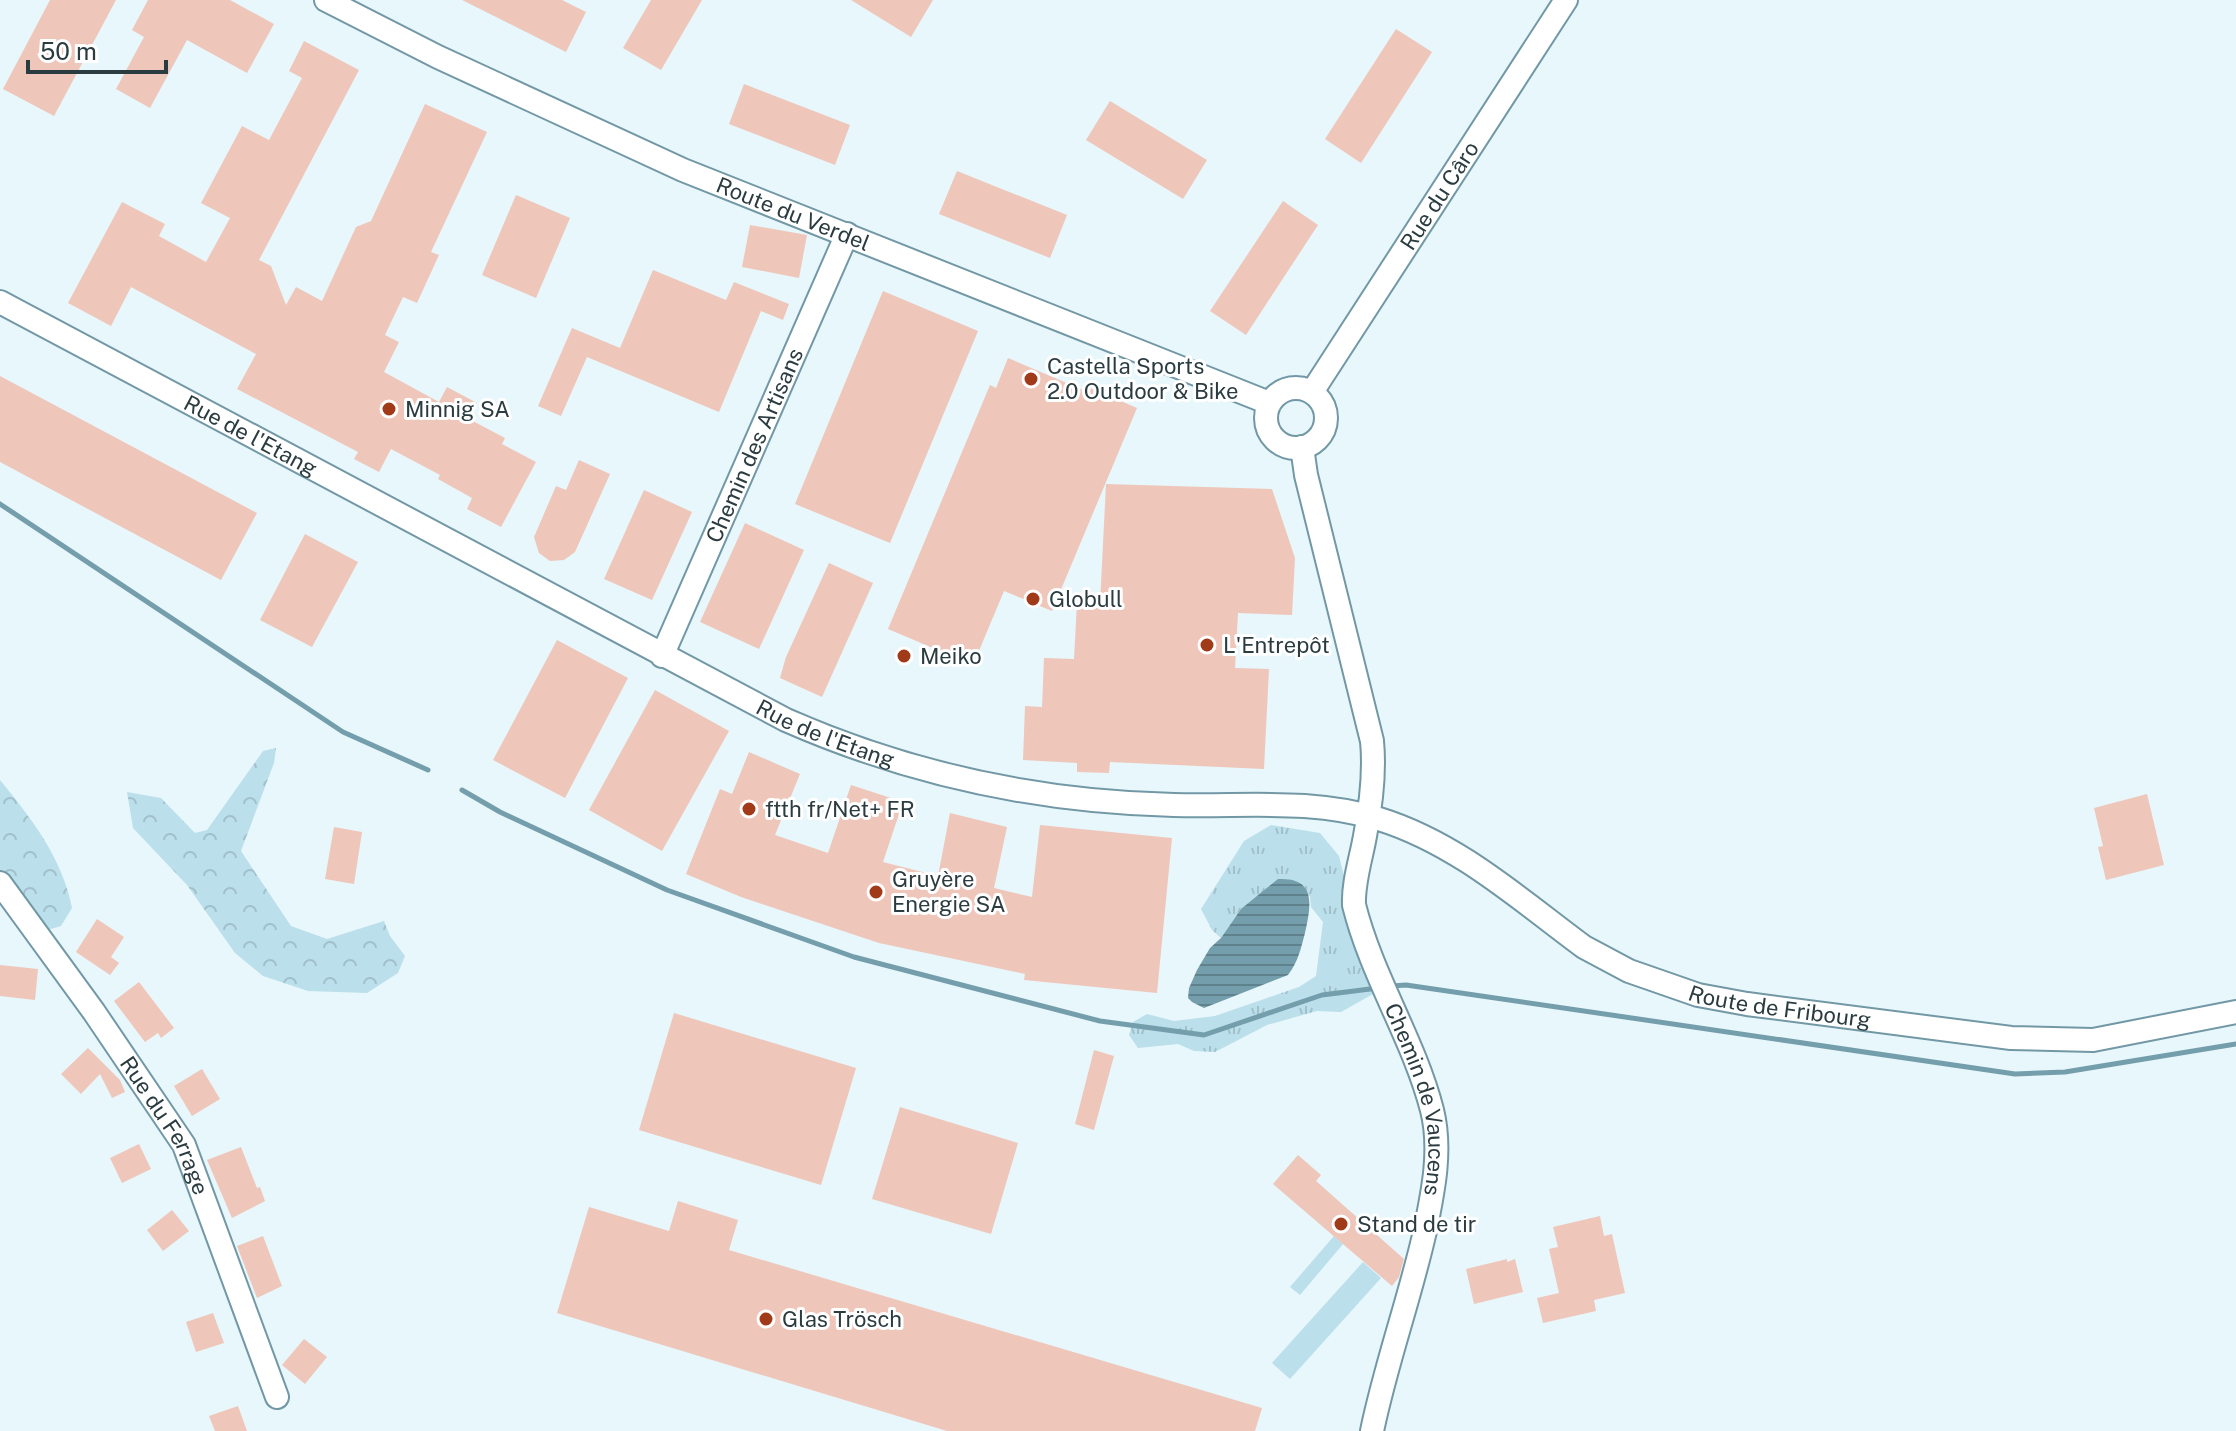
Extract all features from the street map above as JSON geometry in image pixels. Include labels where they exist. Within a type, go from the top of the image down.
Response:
[{"type":"street","name":"Route du Verdel","points":[[326,0],[438,57],[683,170],[1269,403]]},
{"type":"street","name":"Rue du Câro","points":[[1312,392],[1566,0]]},
{"type":"street","name":"Chemin des Artisans","points":[[662,656],[847,234]]},
{"type":"street","name":"Rue de l'Etang","points":[[0,302],[662,656],[835,742],[927,772],[1065,798],[1177,806],[1254,803],[1309,805],[1368,816]]},
{"type":"street","points":[[1303,388],[1312,392],[1323,405],[1325,423],[1317,438],[1302,447],[1283,445],[1268,431],[1266,412],[1269,403],[1283,390],[1303,388]]},
{"type":"street","points":[[1302,447],[1306,475],[1372,741],[1374,765],[1368,816]]},
{"type":"street","name":"Chemin de Vaucens","points":[[1368,816],[1354,894],[1361,932],[1423,1082],[1433,1113],[1437,1148],[1434,1189],[1413,1285],[1392,1350],[1372,1431]]},
{"type":"street","name":"Route de Fribourg","points":[[1368,816],[1409,829],[1453,852],[1584,947],[1607,960],[1649,980],[1698,995],[2011,1038],[2093,1040],[2236,1012]]},
{"type":"street","name":"Rue du Ferrage","points":[[0,883],[94,1012],[184,1145],[277,1397]]},
{"type":"green space","points":[[276,748],[274,763],[241,851],[291,926],[327,939],[384,921],[390,936],[405,956],[398,973],[367,993],[308,991],[263,976],[235,953],[187,885],[133,828],[127,792],[161,798],[195,833],[207,830],[263,751]]},
{"type":"green space","points":[[0,780],[34,824],[61,872],[72,908],[61,926],[44,931],[0,883]]},
{"type":"green space","points":[[1271,825],[1320,833],[1339,856],[1373,994],[1341,1012],[1317,1011],[1267,1025],[1215,1052],[1194,1051],[1178,1044],[1138,1048],[1129,1035],[1133,1022],[1147,1014],[1174,1021],[1215,1016],[1299,987],[1316,976],[1323,922],[1311,907],[1310,896],[1241,909],[1221,938],[1212,930],[1201,909],[1244,841]]},
{"type":"green space","points":[[1334,1236],[1343,1244],[1300,1295],[1290,1287]]},
{"type":"green space","points":[[1363,1262],[1381,1278],[1290,1379],[1272,1363]]},
{"type":"shaded area","points":[[1278,879],[1300,883],[1308,895],[1309,904],[1300,949],[1288,975],[1204,1008],[1192,1002],[1188,998],[1189,988],[1210,948],[1241,909]]},
{"type":"building","points":[[50,0],[116,0],[54,116],[3,89]]},
{"type":"building","points":[[148,0],[230,0],[274,24],[247,73],[187,40],[150,108],[116,89],[144,37],[132,30]]},
{"type":"building","points":[[462,0],[562,0],[586,12],[566,52]]},
{"type":"building","points":[[651,0],[702,0],[661,70],[623,48]]},
{"type":"building","points":[[851,0],[933,0],[911,37]]},
{"type":"building","points":[[1396,29],[1432,52],[1361,163],[1325,139]]},
{"type":"building","points":[[304,41],[359,70],[259,260],[271,266],[286,305],[296,287],[322,301],[356,227],[371,221],[425,104],[487,132],[431,252],[439,255],[417,303],[403,297],[385,335],[399,342],[384,372],[439,402],[447,387],[477,403],[469,419],[505,438],[502,444],[536,462],[501,527],[467,509],[472,498],[438,479],[440,475],[391,449],[379,472],[354,459],[358,452],[237,389],[256,354],[131,287],[111,326],[68,303],[122,202],[165,224],[159,236],[206,262],[230,218],[201,203],[242,126],[269,140],[302,78],[289,71]]},
{"type":"building","points":[[744,84],[850,125],[835,165],[729,124]]},
{"type":"building","points":[[1110,101],[1207,160],[1183,199],[1086,140]]},
{"type":"building","points":[[957,171],[1067,215],[1050,258],[939,214]]},
{"type":"building","points":[[516,195],[570,218],[536,298],[482,275]]},
{"type":"building","points":[[1283,201],[1318,225],[1246,335],[1210,311]]},
{"type":"building","points":[[750,225],[807,235],[799,278],[742,267]]},
{"type":"building","points":[[653,270],[726,300],[734,282],[789,304],[783,320],[761,311],[719,412],[587,357],[561,416],[538,406],[572,328],[620,348]]},
{"type":"building","points":[[883,291],[978,331],[890,543],[795,504]]},
{"type":"building","points":[[1008,358],[1088,392],[1090,388],[1137,408],[1052,611],[1004,591],[973,665],[888,629],[990,385],[996,388]]},
{"type":"building","points":[[0,376],[257,513],[221,580],[0,462]]},
{"type":"building","points":[[579,460],[610,474],[575,552],[564,560],[550,561],[539,553],[534,537],[556,486],[566,490]]},
{"type":"building","points":[[1106,484],[1272,489],[1295,558],[1292,615],[1238,613],[1235,668],[1269,669],[1264,769],[1110,762],[1109,773],[1077,772],[1077,763],[1023,760],[1025,706],[1042,707],[1044,658],[1074,659],[1077,603],[1100,604]]},
{"type":"building","points":[[644,490],[692,512],[652,600],[604,579]]},
{"type":"building","points":[[745,523],[804,550],[759,649],[700,622]]},
{"type":"building","points":[[305,534],[358,562],[312,647],[260,620]]},
{"type":"building","points":[[829,563],[873,583],[822,697],[780,678],[786,657]]},
{"type":"building","points":[[557,640],[628,678],[565,798],[493,760]]},
{"type":"building","points":[[655,690],[729,731],[662,851],[589,810]]},
{"type":"building","name":"Gruyère Energie SA","points":[[749,752],[800,774],[775,835],[828,853],[851,785],[903,802],[883,862],[938,876],[950,813],[1007,827],[994,888],[1032,897],[1040,825],[1172,838],[1157,993],[1024,980],[1025,974],[879,943],[741,897],[686,874],[720,789],[732,794]]},
{"type":"building","points":[[2147,794],[2164,865],[2106,880],[2098,847],[2103,846],[2094,808]]},
{"type":"building","points":[[334,827],[362,832],[354,884],[325,879]]},
{"type":"building","points":[[97,919],[124,937],[111,957],[119,963],[110,975],[76,952]]},
{"type":"building","points":[[0,965],[38,969],[35,1000],[0,996]]},
{"type":"building","points":[[139,982],[174,1028],[161,1038],[158,1033],[145,1042],[114,1001]]},
{"type":"building","points":[[674,1013],[856,1068],[821,1185],[639,1130]]},
{"type":"building","points":[[88,1048],[120,1080],[125,1092],[112,1098],[100,1074],[81,1094],[61,1074]]},
{"type":"building","points":[[1094,1050],[1114,1056],[1094,1130],[1075,1124]]},
{"type":"building","points":[[202,1069],[220,1099],[192,1116],[174,1086]]},
{"type":"building","points":[[900,1107],[1018,1143],[991,1234],[872,1199]]},
{"type":"building","points":[[139,1144],[151,1169],[122,1183],[110,1158]]},
{"type":"building","points":[[241,1147],[265,1201],[232,1218],[207,1160]]},
{"type":"building","name":"Stand de tir","points":[[1298,1155],[1321,1175],[1316,1181],[1404,1259],[1399,1277],[1392,1286],[1273,1184]]},
{"type":"building","name":"Glas Trösch","points":[[678,1201],[738,1220],[729,1250],[1262,1408],[1255,1431],[947,1431],[557,1313],[589,1207],[669,1231]]},
{"type":"building","points":[[172,1210],[189,1231],[163,1251],[147,1230]]},
{"type":"building","points":[[1600,1216],[1604,1236],[1612,1234],[1625,1293],[1594,1300],[1596,1311],[1543,1323],[1537,1298],[1559,1293],[1549,1249],[1558,1247],[1553,1227]]},
{"type":"building","points":[[263,1236],[282,1286],[257,1298],[237,1246]]},
{"type":"building","points":[[1507,1259],[1507,1262],[1515,1259],[1523,1292],[1474,1304],[1466,1269]]},
{"type":"building","points":[[213,1313],[224,1343],[196,1352],[186,1322]]},
{"type":"building","points":[[304,1339],[327,1357],[305,1384],[282,1365]]},
{"type":"building","points":[[238,1406],[247,1431],[215,1431],[209,1416]]},
{"type":"waterway","points":[[0,504],[343,732],[428,770]]},
{"type":"waterway","points":[[462,790],[500,812],[667,890],[854,957],[1100,1021],[1204,1035],[1322,995],[1378,988]]},
{"type":"waterway","points":[[1392,986],[1406,985],[2015,1074],[2065,1072],[2236,1044]]},
{"type":"place","name":"Castella Sports 2.0 Outdoor & Bike","points":[[1031,379]]},
{"type":"place","name":"Minnig SA","points":[[389,409]]},
{"type":"place","name":"Globull","points":[[1033,599]]},
{"type":"place","name":"L'Entrepôt","points":[[1207,645]]},
{"type":"place","name":"Meiko","points":[[904,656]]},
{"type":"place","name":"ftth fr/Net+ FR","points":[[749,809]]},
{"type":"place","name":"Gruyère Energie SA","points":[[876,892]]},
{"type":"place","name":"Stand de tir","points":[[1341,1224]]},
{"type":"place","name":"Glas Trösch","points":[[766,1319]]}]
